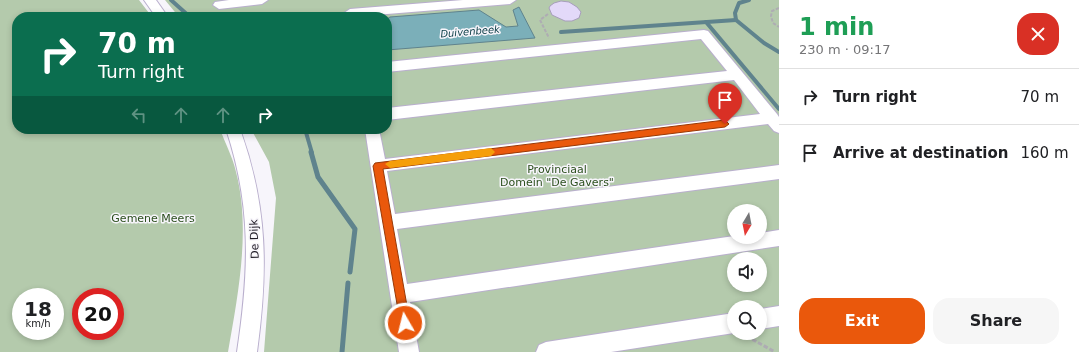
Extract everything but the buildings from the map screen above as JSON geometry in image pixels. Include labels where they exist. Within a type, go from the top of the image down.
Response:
[{"type":"street","points":[[150,0],[158,12]]},
{"type":"street","points":[[219,5],[262,0]]},
{"type":"street","points":[[362,12],[510,0]]},
{"type":"street","points":[[392,66],[704,34],[775,122]]},
{"type":"street","points":[[392,113],[737,75]]},
{"type":"street","points":[[378,166],[775,122]]},
{"type":"street","name":"De Dijk","points":[[235,134],[241,148],[251,184],[256,245],[252,319],[246,352]]},
{"type":"street","points":[[373,134],[409,352]]},
{"type":"street","points":[[387,223],[779,172]]},
{"type":"street","points":[[400,294],[779,238]]},
{"type":"street","points":[[767,318],[779,316]]},
{"type":"street","points":[[546,352],[727,324]]},
{"type":"path","points":[[779,8],[772,11],[771,16],[779,27]]},
{"type":"path","points":[[548,14],[540,20],[554,50]]},
{"type":"path","points":[[754,340],[775,352]]},
{"type":"green space","name":"Gemene Meers","points":[[0,0],[139,0],[148,12],[12,12],[12,134],[222,134],[235,167],[242,216],[243,239],[236,308],[228,352],[0,352]]},
{"type":"green space","name":"Provinciaal Domein \"De Gavers\"","points":[[165,0],[779,0],[779,352],[264,352],[276,198],[269,162],[254,134],[392,134],[392,12],[175,12]]},
{"type":"water","name":"Duivenbeek","points":[[519,7],[535,38],[392,50],[392,17],[479,10],[506,27],[518,26],[513,10]]},
{"type":"waterway","points":[[171,0],[184,12]]},
{"type":"waterway","points":[[736,20],[735,13],[739,3],[749,0]]},
{"type":"waterway","points":[[706,22],[736,20]]},
{"type":"waterway","points":[[736,20],[764,43],[779,52]]},
{"type":"waterway","points":[[561,32],[706,22]]},
{"type":"waterway","points":[[706,22],[779,109]]},
{"type":"waterway","points":[[306,134],[312,153]]},
{"type":"waterway","points":[[311,152],[318,177],[355,229],[350,272]]},
{"type":"waterway","points":[[342,352],[348,283]]},
{"type":"slow traffic","points":[[390,164],[491,152]]},
{"type":"route","points":[[405,323],[378,166],[725,124]]}]
